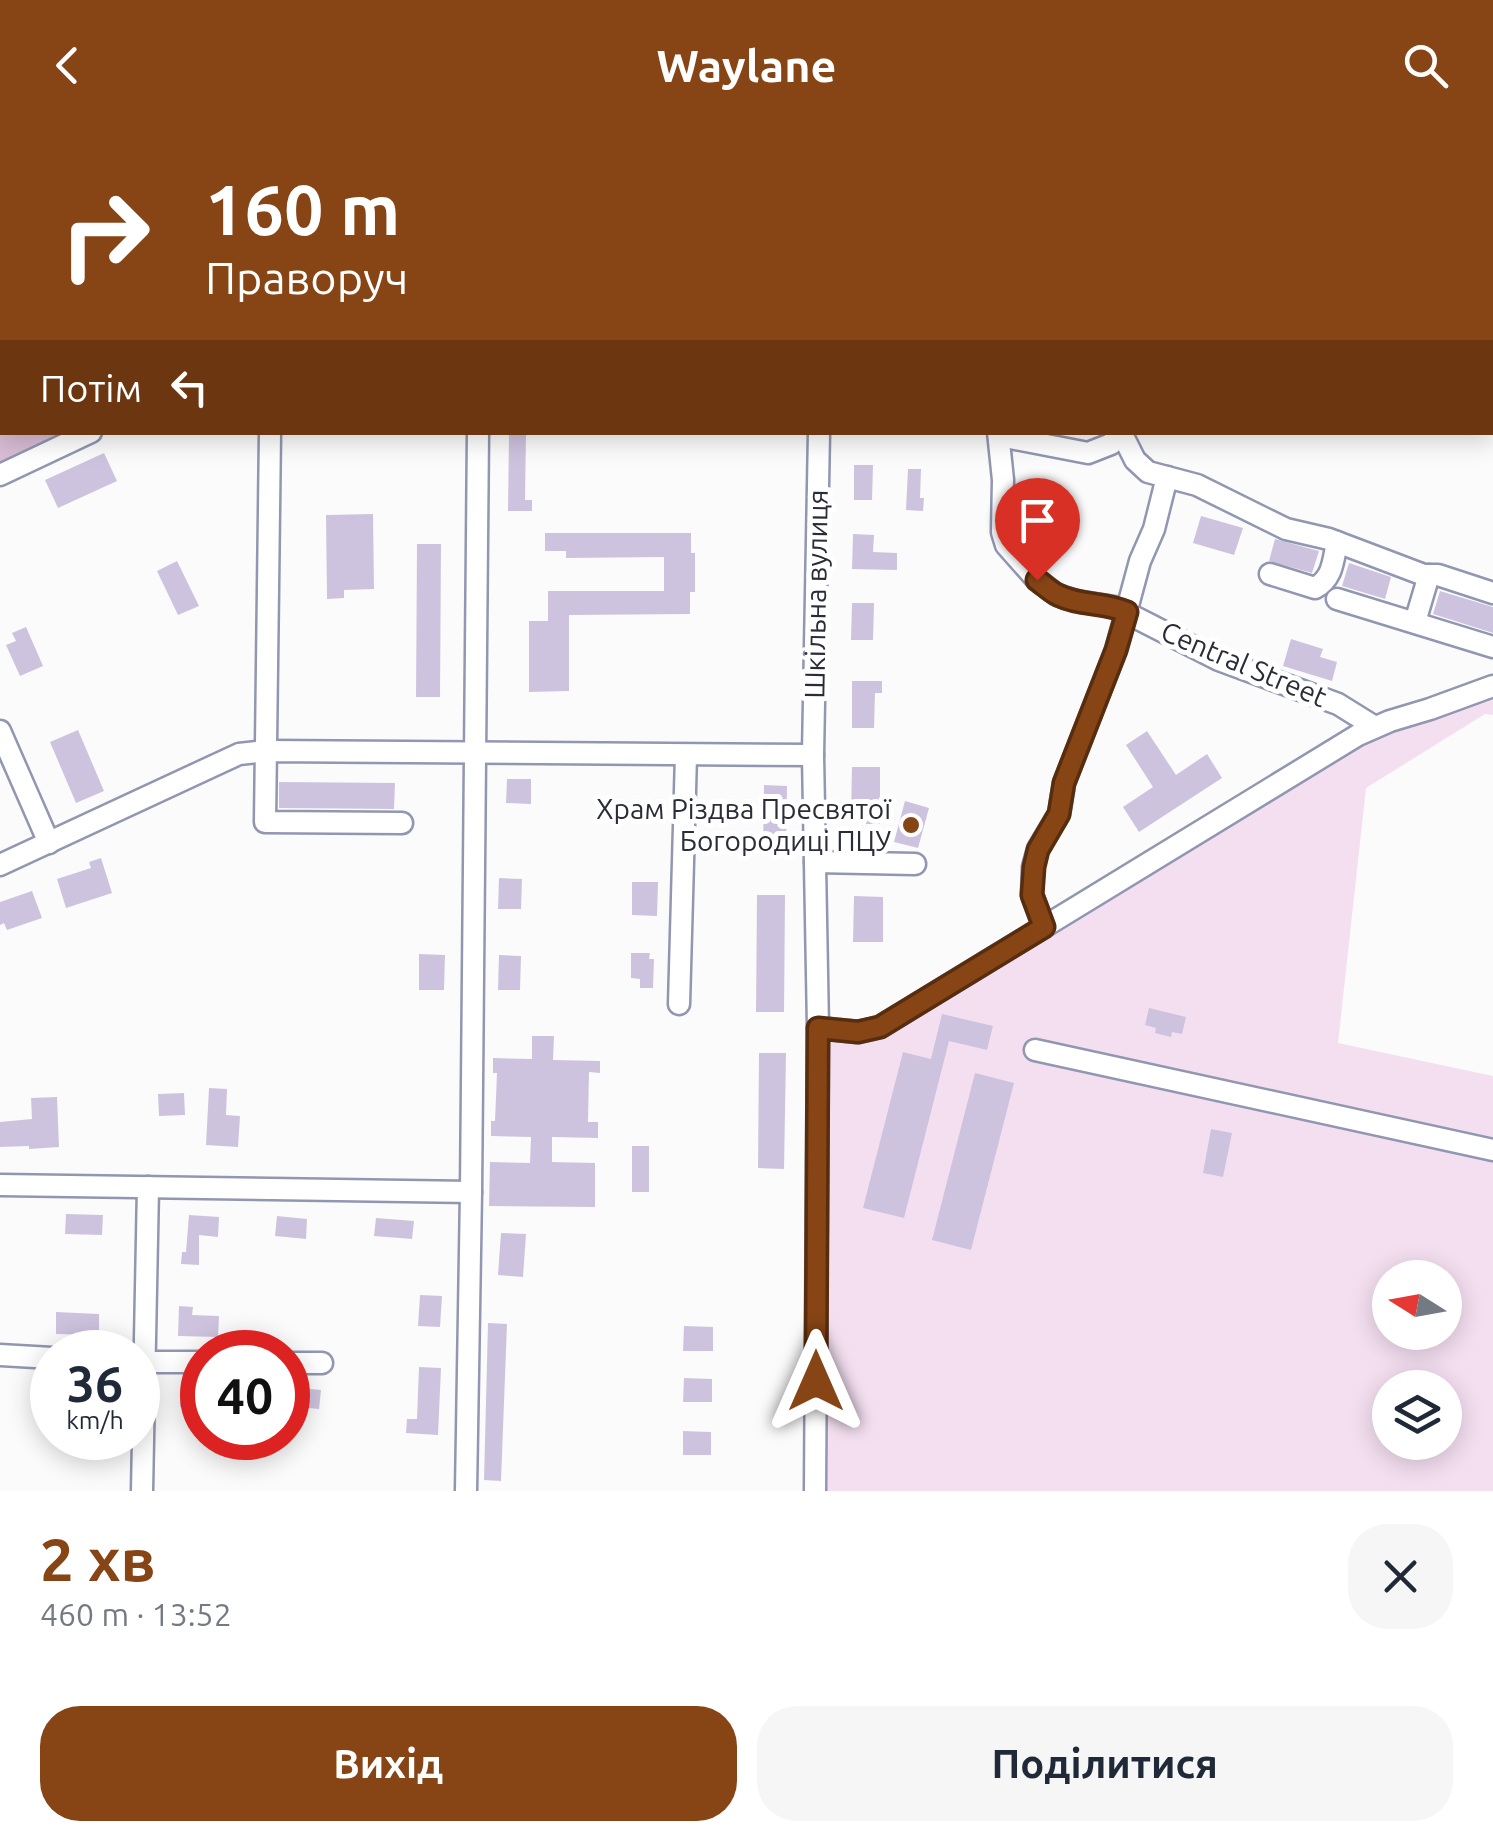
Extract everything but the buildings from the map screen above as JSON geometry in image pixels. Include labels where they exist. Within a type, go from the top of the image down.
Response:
[{"type":"street","points":[[0,475],[85,435]]},
{"type":"street","points":[[270,435],[265,822],[402,823]]},
{"type":"street","points":[[466,1491],[478,435]]},
{"type":"street","name":"Шкільна вулиця","points":[[815,1491],[818,1028],[813,755],[819,435]]},
{"type":"street","name":"Central Street","points":[[999,435],[1002,532],[1006,545],[1037,580],[1058,595],[1127,612],[1219,660],[1338,704],[1375,727]]},
{"type":"street","points":[[1004,435],[1088,452],[1197,485],[1286,529],[1493,593]]},
{"type":"street","points":[[1088,452],[1110,444],[1118,435]]},
{"type":"street","points":[[1122,435],[1135,460],[1158,474]]},
{"type":"street","points":[[1044,927],[1032,895],[1038,850],[1059,814],[1064,783],[1116,650],[1140,561],[1154,529],[1158,474]]},
{"type":"street","points":[[1270,574],[1315,588],[1330,575],[1337,542]]},
{"type":"street","points":[[1415,622],[1429,575]]},
{"type":"street","points":[[1337,599],[1493,647]]},
{"type":"street","points":[[818,1028],[858,1032],[880,1027],[1375,727],[1493,686]]},
{"type":"street","points":[[0,731],[49,843]]},
{"type":"street","points":[[0,865],[239,754],[813,755]]},
{"type":"street","points":[[679,1004],[686,754]]},
{"type":"street","points":[[815,862],[915,864]]},
{"type":"street","points":[[1035,1050],[1493,1150]]},
{"type":"street","points":[[0,1186],[471,1192]]},
{"type":"street","points":[[142,1330],[148,1187]]},
{"type":"street","points":[[0,1355],[30,1357]]},
{"type":"street","points":[[310,1363],[322,1363]]},
{"type":"street","points":[[142,1460],[142,1491]]},
{"type":"shaded area","points":[[0,435],[75,435],[0,469]]},
{"type":"shaded area","points":[[1493,686],[1493,715],[1485,714],[1366,788],[1338,1043],[1493,1076],[1493,1491],[815,1491],[818,1028],[858,1032],[1358,735]]},
{"type":"place","name":"Храм Різдва Пресвятої Богородиці ПЦУ","points":[[911,825]]},
{"type":"route","points":[[816,1381],[818,1028],[858,1032],[880,1027],[1044,927],[1032,895],[1038,850],[1059,814],[1064,783],[1127,612],[1058,595],[1037,580]]}]
